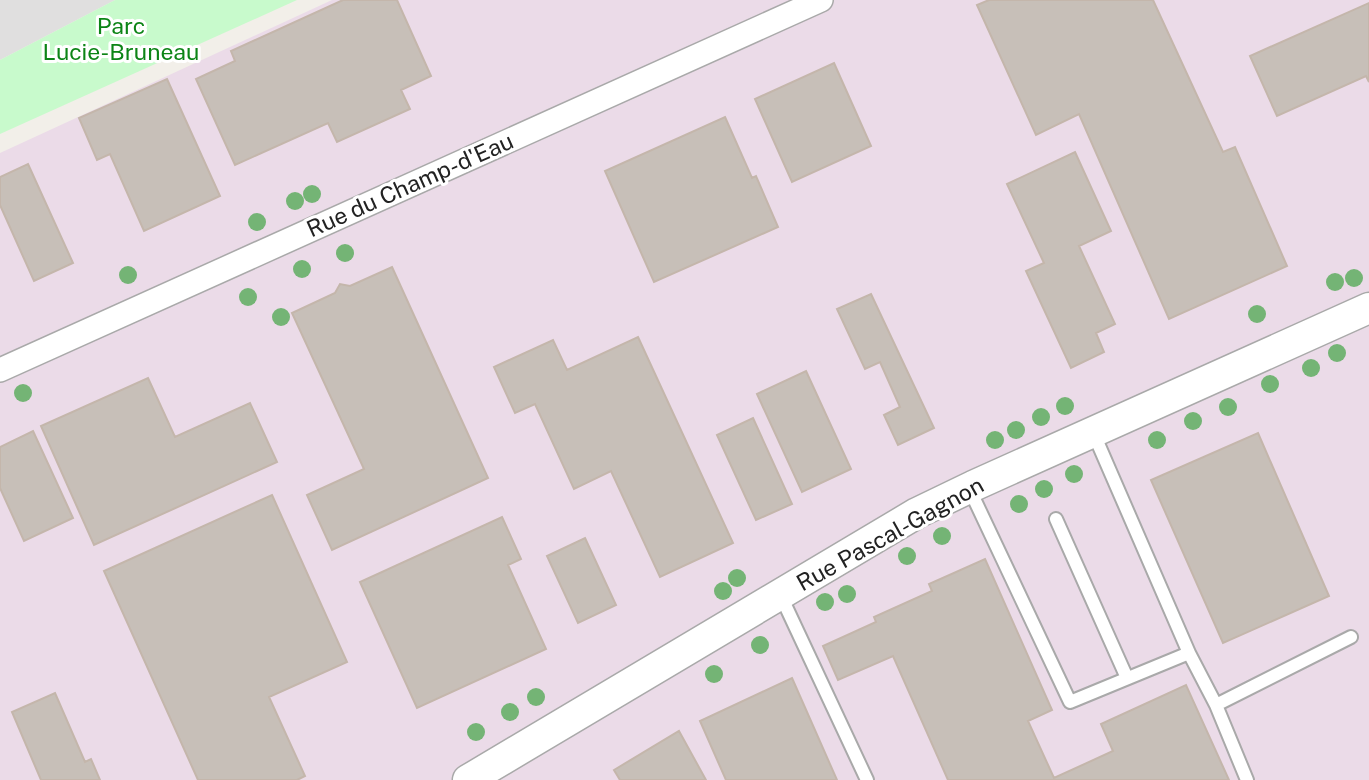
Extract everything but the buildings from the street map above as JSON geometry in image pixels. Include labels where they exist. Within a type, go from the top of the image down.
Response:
[{"type":"street","name":"Rue du Champ-d'Eau","points":[[0,370],[821,0]]},
{"type":"street","name":"Rue Pascal-Gagnon","points":[[468,780],[917,513],[1369,307]]},
{"type":"lane","points":[[1093,432],[1247,780]]},
{"type":"lane","points":[[969,488],[1069,702],[1189,653]]},
{"type":"lane","points":[[1056,519],[1127,678]]},
{"type":"lane","points":[[780,594],[867,780]]},
{"type":"lane","points":[[1216,705],[1351,637]]},
{"type":"shaded area","points":[[0,0],[115,0],[0,60]]},
{"type":"shaded area","points":[[332,0],[1369,0],[1369,780],[0,780],[0,153]]},
{"type":"green space","name":"Parc Lucie-Bruneau","points":[[115,0],[297,0],[0,134],[0,60]]}]
